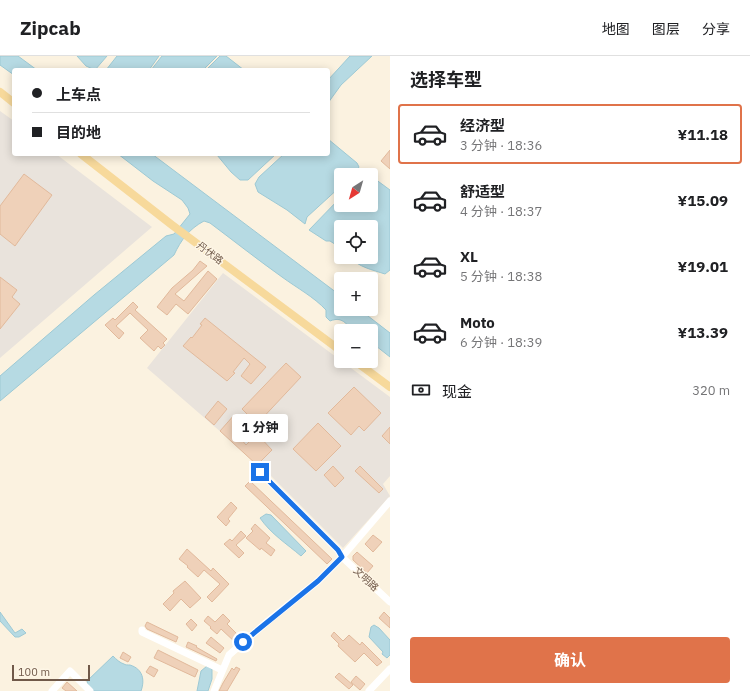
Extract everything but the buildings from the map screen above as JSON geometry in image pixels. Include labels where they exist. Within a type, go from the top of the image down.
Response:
[{"type":"main road","points":[[0,92],[12,101]]},
{"type":"main road","name":"丹伏路","points":[[84,156],[195,242],[334,346]]},
{"type":"main road","points":[[364,368],[390,387]]},
{"type":"street","name":"文明路","points":[[260,472],[338,550],[342,557],[390,602]]},
{"type":"street","points":[[214,691],[229,655],[268,621],[318,581],[342,557],[390,501]]},
{"type":"street","points":[[142,630],[142,632],[160,641],[222,670]]},
{"type":"street","points":[[372,690],[390,669]]},
{"type":"street","points":[[52,691],[70,671],[90,691]]},
{"type":"shaded area","points":[[0,111],[12,120],[12,156],[59,156],[152,227],[0,358]]},
{"type":"shaded area","points":[[223,273],[334,355],[334,368],[351,368],[390,397],[390,476],[383,484],[390,496],[343,548],[267,472],[147,368]]},
{"type":"water","points":[[0,56],[18,56],[34,68],[12,68],[12,74],[0,65]]},
{"type":"water","points":[[77,56],[107,56],[97,68],[86,66]]},
{"type":"water","points":[[117,56],[159,56],[150,68],[108,68]]},
{"type":"water","points":[[162,56],[217,56],[205,68],[153,68]]},
{"type":"water","points":[[220,56],[226,56],[241,68],[208,68]]},
{"type":"water","points":[[350,56],[372,56],[341,85],[330,100],[330,78]]},
{"type":"water","points":[[330,141],[357,163],[359,167],[334,168],[334,192],[307,217],[305,224],[287,210],[258,192],[255,184],[259,177],[282,156],[330,156]]},
{"type":"water","points":[[121,156],[155,156],[334,291],[334,316],[368,316],[390,333],[390,357],[378,348],[378,324],[346,324],[339,320],[330,321],[326,317],[326,310],[316,301],[273,271],[210,223],[204,221],[186,235],[174,255],[0,401],[0,376],[94,295],[166,236],[174,234],[190,214],[188,208],[182,200],[153,181]]},
{"type":"water","points":[[218,156],[274,156],[248,180],[240,180]]},
{"type":"water","points":[[378,181],[390,190],[390,270],[385,274],[358,264],[378,264],[378,220],[334,220],[334,244],[330,241],[326,241],[309,230],[334,204],[334,212],[378,212]]},
{"type":"water","points":[[266,514],[271,515],[306,551],[301,556],[264,524],[260,518]]},
{"type":"water","points":[[0,612],[15,633],[22,629],[26,633],[19,637],[15,637],[0,621]]},
{"type":"water","points":[[374,625],[379,628],[390,640],[390,655],[387,658],[369,637],[371,627]]},
{"type":"water","points":[[113,656],[121,663],[138,669],[143,679],[141,691],[94,691],[88,685],[87,681]]},
{"type":"water","points":[[207,666],[212,669],[212,679],[208,691],[197,691],[201,671]]},
{"type":"route","points":[[243,642],[318,581],[342,557],[338,550],[260,472]]}]
